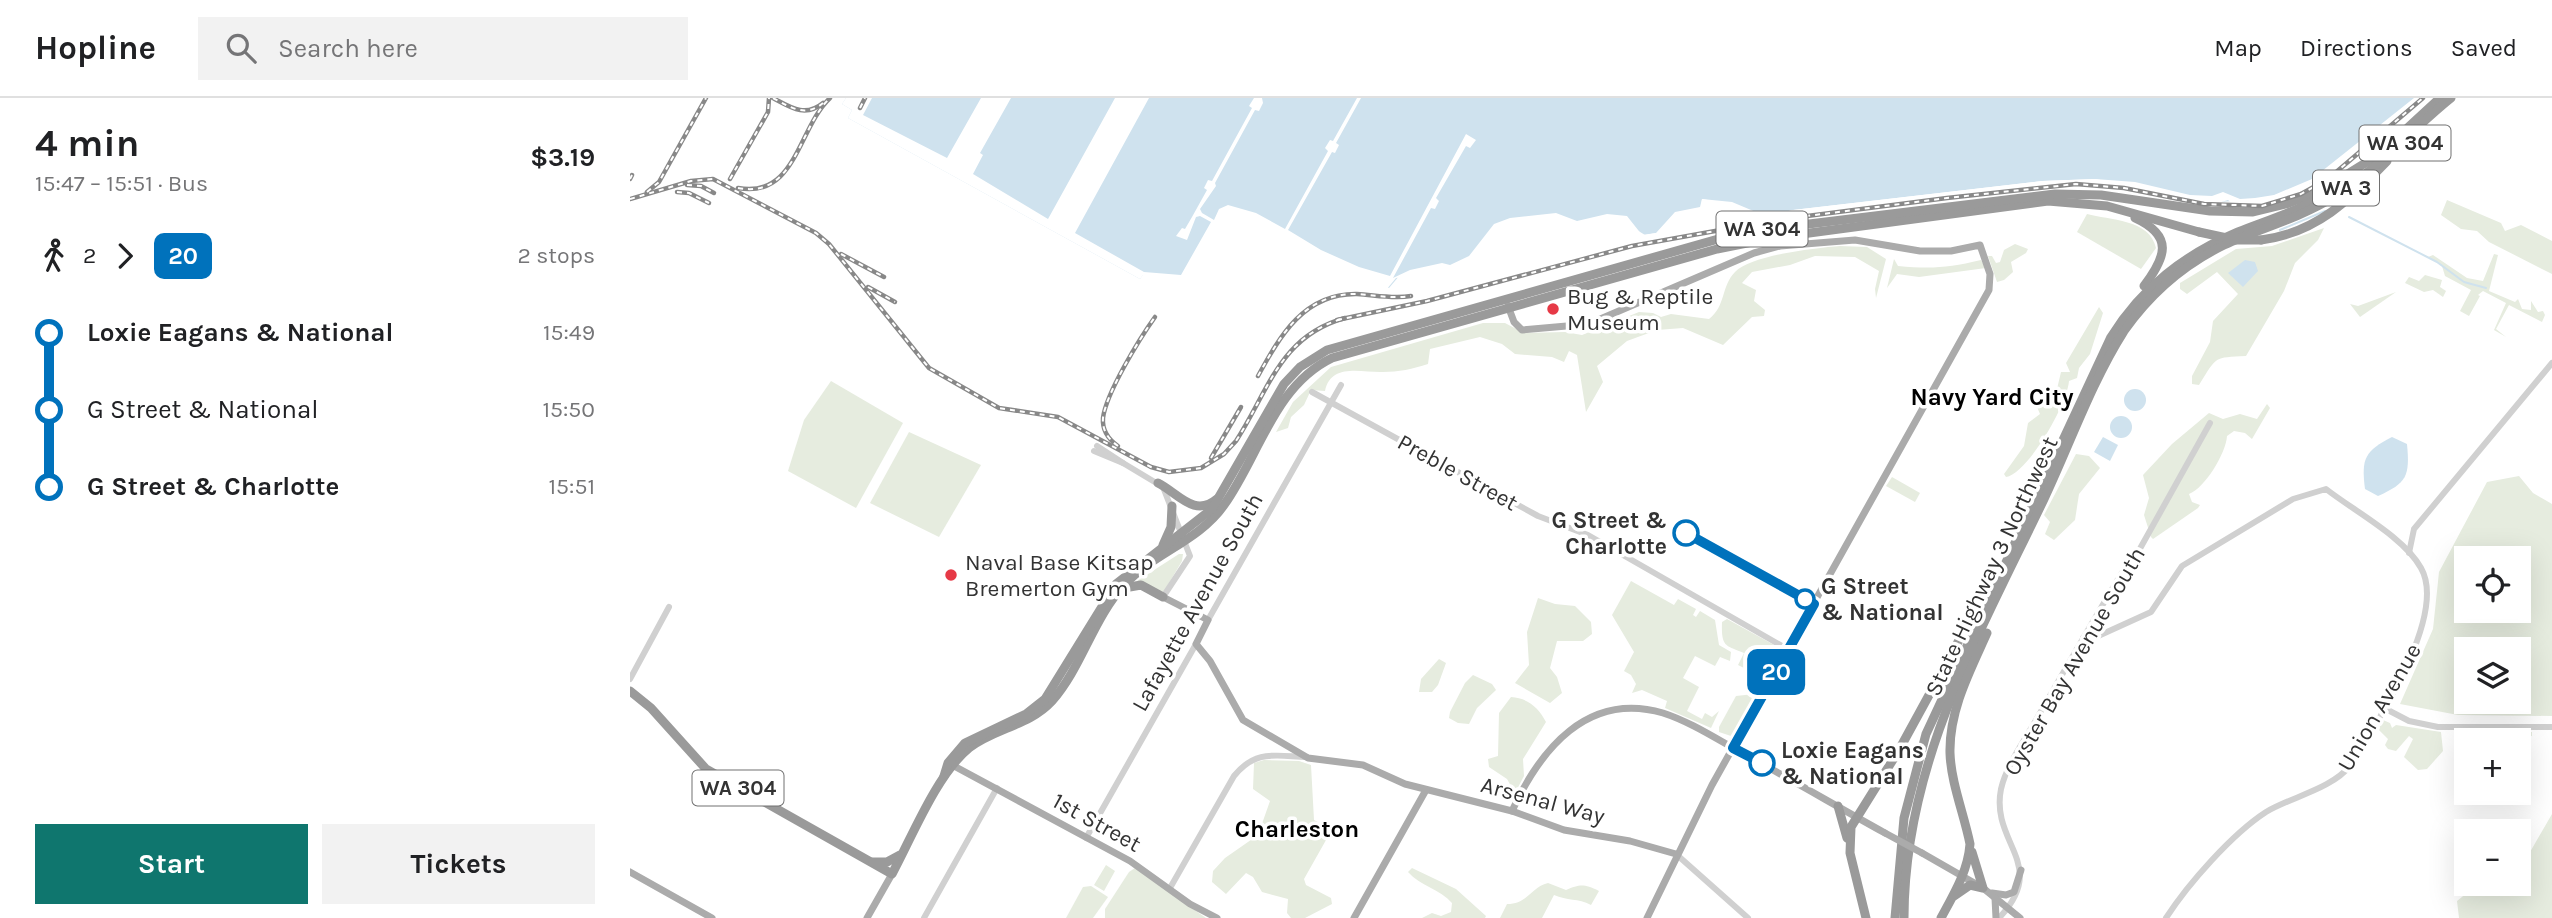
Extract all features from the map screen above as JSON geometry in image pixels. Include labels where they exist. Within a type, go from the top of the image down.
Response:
[{"type":"highway","name":"WA 3","points":[[2221,243],[2306,206],[2339,186],[2446,99]]},
{"type":"highway","name":"WA 3","points":[[2221,243],[2302,214],[2336,196],[2446,99]]},
{"type":"highway","name":"WA 304","points":[[951,764],[975,744],[1029,720],[1049,704],[1120,590],[1185,536],[1212,509],[1283,384],[1317,355],[1346,343],[1743,232],[2026,201],[2064,201],[2107,206],[2236,240],[2261,240],[2297,232],[2339,208],[2446,99]]},
{"type":"highway","points":[[2026,201],[2101,195],[2210,211],[2253,212],[2287,204],[2320,191],[2363,161],[2375,157]]},
{"type":"highway","name":"WA 304","points":[[630,691],[651,708],[706,769],[892,873],[951,764],[971,739],[1026,714],[1045,699],[1115,584],[1162,548],[1206,525],[1222,507],[1283,400],[1295,384],[1316,366],[1349,351],[1745,242],[2026,201],[2108,209],[2136,218],[2153,228],[2161,238],[2162,259],[2134,303]]},
{"type":"highway","name":"State Highway 3 Northwest","points":[[1895,918],[1903,818],[1916,766],[1936,708],[2105,348],[2134,303],[2175,265],[2221,243]]},
{"type":"highway","name":"State Highway 3 Northwest","points":[[1904,918],[1904,877],[1911,825],[1932,745],[1953,691],[2113,350],[2150,298],[2177,273],[2221,243]]},
{"type":"highway","points":[[1158,483],[1196,507],[1211,504],[1220,495]]},
{"type":"highway","points":[[1162,548],[1171,527],[1172,506]]},
{"type":"highway","points":[[1951,900],[1965,887],[1985,890],[1970,844],[1952,768],[1952,727],[1963,689],[2009,585],[2022,544]]},
{"type":"highway","points":[[1849,845],[1850,830],[1856,817],[1891,764],[1975,612],[1994,584]]},
{"type":"highway","points":[[1120,590],[1141,585],[1163,597]]},
{"type":"highway","points":[[1838,806],[1866,918]]},
{"type":"highway","points":[[1941,918],[1968,861],[1970,844]]},
{"type":"highway","points":[[870,861],[887,862],[900,855]]},
{"type":"main road","points":[[1506,299],[1514,322],[1522,330],[1578,325],[1626,308],[1754,253],[1780,246],[1855,240],[1920,251],[1951,251],[1980,245],[1990,274],[1989,290],[1733,748],[1676,854],[1647,918]]},
{"type":"main road","points":[[1163,597],[1208,620]]},
{"type":"main road","name":"Lafayette Avenue South","points":[[1196,644],[1208,620]]},
{"type":"main road","points":[[1196,644],[1210,661],[1242,720],[1308,758]]},
{"type":"main road","points":[[1512,811],[1544,753],[1566,732],[1611,711],[1637,709],[1665,714],[1733,748],[1922,853],[1985,890],[2019,918]]},
{"type":"main road","name":"Arsenal Way","points":[[1308,758],[1363,765],[1426,790],[1512,811],[1564,830],[1626,840],[1676,854]]},
{"type":"main road","name":"1st Street","points":[[951,764],[1086,838],[1170,888],[1196,908],[1217,918]]},
{"type":"main road","points":[[1354,918],[1426,790]]},
{"type":"main road","points":[[1985,890],[2006,895],[2014,892],[2021,870]]},
{"type":"main road","points":[[630,872],[712,918]]},
{"type":"main road","points":[[867,918],[892,873]]},
{"type":"main road","points":[[1995,897],[1998,918]]},
{"type":"main road","points":[[2007,918],[2019,918]]},
{"type":"street","points":[[2409,553],[2414,529],[2549,371],[2552,363]]},
{"type":"street","name":"Lafayette Avenue South","points":[[1208,620],[1341,384]]},
{"type":"street","name":"Preble Street","points":[[1312,392],[1538,516],[1588,535],[1788,650]]},
{"type":"street","name":"Oyster Bay Avenue South","points":[[2021,870],[2000,814],[2002,786],[2083,638],[2132,556],[2137,554],[2210,423]]},
{"type":"street","points":[[1096,448],[1158,483],[1172,506],[1185,536],[1189,561],[1163,597]]},
{"type":"street","name":"Union Avenue","points":[[2083,638],[2096,637],[2151,612],[2182,566],[2293,499],[2315,490],[2326,489],[2409,553],[2422,569],[2426,580],[2421,634],[2384,708],[2346,771],[2336,779],[2272,809],[2253,822],[2194,883],[2166,918]]},
{"type":"street","points":[[630,679],[669,608]]},
{"type":"street","name":"Lafayette Avenue South","points":[[1086,838],[1196,644]]},
{"type":"street","points":[[2384,708],[2425,726],[2552,727]]},
{"type":"street","points":[[1170,888],[1234,776],[1245,762],[1262,756],[1308,758]]},
{"type":"street","points":[[924,918],[997,789]]},
{"type":"street","name":"Arsenal Way","points":[[1676,854],[1748,918]]},
{"type":"street","points":[[1998,918],[2019,891],[2021,870]]},
{"type":"shaded area","points":[[2447,200],[2501,223],[2505,231],[2521,225],[2552,241],[2552,274],[2489,242],[2477,231],[2461,229],[2441,215]]},
{"type":"shaded area","points":[[2087,214],[2128,222],[2146,231],[2156,248],[2141,269],[2077,232]]},
{"type":"shaded area","points":[[2324,228],[2318,240],[2295,263],[2284,291],[2246,356],[2217,360],[2199,385],[2192,384],[2192,376],[2210,342],[2213,321],[2238,294],[2217,272],[2187,294],[2180,289],[2180,283],[2236,249],[2272,246]]},
{"type":"shaded area","points":[[2015,244],[2028,249],[2011,262],[2013,272],[1997,282],[1988,256],[1992,256],[1996,263],[2000,262],[2004,250]]},
{"type":"shaded area","points":[[1840,246],[1867,247],[1886,259],[1876,298],[1879,271],[1855,257],[1815,256],[1790,265],[1752,272],[1742,283],[1756,290],[1754,301],[1765,310],[1764,316],[1752,317],[1723,345],[1683,328],[1657,330],[1627,341],[1597,366],[1603,382],[1586,412],[1577,355],[1569,351],[1564,362],[1552,357],[1515,354],[1502,344],[1480,337],[1430,349],[1428,364],[1417,367],[1389,372],[1349,371],[1334,376],[1325,391],[1311,390],[1304,405],[1291,417],[1288,428],[1276,432],[1293,402],[1331,367],[1483,323],[1505,323],[1524,333],[1565,332],[1582,335],[1639,312],[1653,313],[1661,317],[1671,314],[1709,319],[1718,308],[1727,283],[1743,266],[1784,253]]},
{"type":"shaded area","points":[[2494,254],[2498,255],[2489,291],[2515,302],[2518,299],[2522,309],[2531,310],[2531,301],[2538,312],[2543,311],[2545,315],[2542,322],[2509,305],[2496,329],[2506,337],[2494,330],[2506,303],[2483,291],[2478,295],[2480,296],[2469,316],[2460,311],[2471,290],[2445,276],[2442,266],[2428,257],[2433,255],[2467,278],[2483,281]]},
{"type":"shaded area","points":[[1894,259],[1898,266],[1920,267],[1949,266],[1981,260],[1986,268],[1919,277],[1897,274],[1887,288]]},
{"type":"shaded area","points":[[2425,275],[2442,280],[2440,287],[2446,291],[2443,297],[2433,290],[2424,292],[2405,283],[2409,277],[2419,281]]},
{"type":"shaded area","points":[[2396,292],[2360,317],[2350,304],[2358,306]]},
{"type":"shaded area","points":[[2099,307],[2103,313],[2090,354],[2079,368],[2077,378],[2069,381],[2054,421],[2025,464],[2006,477],[2004,474],[2024,446],[2028,423],[2040,414],[2037,407],[2047,388],[2057,389],[2061,372],[2070,372],[2066,363]]},
{"type":"shaded area","points":[[831,381],[903,423],[856,508],[788,471],[804,420]]},
{"type":"shaded area","points":[[2267,404],[2270,408],[2252,439],[2245,433],[2234,431],[2227,436],[2214,469],[2202,485],[2189,494],[2192,502],[2200,505],[2198,508],[2153,539],[2144,515],[2149,498],[2143,475],[2172,444],[2209,413],[2223,419],[2240,414],[2257,419]]},
{"type":"shaded area","points":[[909,432],[981,465],[939,537],[870,503]]},
{"type":"shaded area","points":[[2076,454],[2089,456],[2100,468],[2079,494],[2075,520],[2054,540],[2045,534],[2050,522],[2044,515]]},
{"type":"shaded area","points":[[2519,476],[2533,493],[2552,504],[2552,716],[2458,715],[2400,704],[2433,629],[2439,572],[2487,482]]},
{"type":"shaded area","points":[[1892,477],[1920,493],[1915,502],[1886,486]]},
{"type":"shaded area","points":[[1183,554],[1182,561],[1163,593],[1137,581]]},
{"type":"shaded area","points":[[1631,581],[1674,605],[1678,599],[1696,609],[1693,615],[1696,617],[1700,611],[1715,620],[1719,645],[1731,652],[1730,661],[1720,657],[1715,666],[1695,656],[1683,678],[1699,687],[1687,711],[1702,719],[1705,713],[1712,717],[1719,711],[1711,728],[1665,708],[1667,701],[1642,690],[1632,693],[1636,684],[1631,675],[1624,671],[1634,652],[1612,615]]},
{"type":"shaded area","points":[[1538,598],[1555,604],[1575,606],[1591,622],[1592,634],[1583,641],[1557,641],[1550,668],[1557,677],[1562,693],[1550,703],[1515,683],[1529,665],[1527,632]]},
{"type":"shaded area","points":[[1727,619],[1783,650],[1762,687],[1757,687],[1773,659],[1755,649],[1744,668],[1738,665],[1744,653],[1729,647],[1722,637],[1722,622]]},
{"type":"shaded area","points":[[1439,659],[1446,663],[1438,685],[1432,692],[1419,692],[1421,679]]},
{"type":"shaded area","points":[[1473,675],[1492,684],[1496,690],[1477,708],[1469,724],[1458,723],[1449,718],[1450,712],[1465,683]]},
{"type":"shaded area","points":[[1736,696],[1757,696],[1734,737],[1719,732],[1719,727]]},
{"type":"shaded area","points":[[1511,697],[1523,699],[1532,705],[1546,722],[1523,759],[1524,776],[1515,793],[1507,779],[1489,767],[1488,759],[1498,756],[1499,713]]},
{"type":"shaded area","points":[[2383,720],[2390,723],[2392,728],[2396,725],[2441,732],[2443,751],[2427,769],[2418,770],[2404,757],[2413,739],[2409,736],[2396,751],[2388,749],[2385,745],[2388,739],[2378,729]]},
{"type":"shaded area","points":[[1264,760],[1299,761],[1311,765],[1314,820],[1327,827],[1330,833],[1304,879],[1306,885],[1331,898],[1332,904],[1305,918],[1291,918],[1287,913],[1288,899],[1262,892],[1253,877],[1246,873],[1226,894],[1212,882],[1213,871],[1225,858],[1258,835],[1270,801],[1253,789],[1254,763]]},
{"type":"shaded area","points":[[2552,814],[2552,918],[2459,918],[2457,901],[2463,896],[2531,896],[2531,850]]},
{"type":"shaded area","points":[[1106,865],[1115,871],[1104,891],[1094,885]]},
{"type":"shaded area","points":[[1135,868],[1206,918],[1105,918],[1105,909],[1129,872]]},
{"type":"shaded area","points":[[1412,868],[1456,889],[1486,916],[1485,918],[1422,918],[1432,913],[1441,916],[1451,912],[1452,903],[1413,877],[1408,872]]},
{"type":"shaded area","points":[[1548,883],[1566,890],[1581,886],[1599,891],[1591,905],[1554,895],[1542,918],[1500,918],[1507,904],[1520,901]]},
{"type":"shaded area","points":[[1091,886],[1108,897],[1093,918],[1066,918],[1083,887]]},
{"type":"water","points":[[846,98],[2417,98],[2314,182],[2263,199],[2219,202],[2095,179],[2042,181],[1793,210],[1764,217],[1737,205],[1702,199],[1700,207],[1675,212],[1656,233],[1645,235],[1632,227],[1592,226],[1559,218],[1497,229],[1467,264],[1400,275],[1389,288],[1228,210],[1181,281],[1144,273],[1140,279],[848,118],[852,110],[842,104]]},
{"type":"water","points":[[2245,260],[2255,262],[2258,271],[2243,287],[2228,273]]},
{"type":"water","points":[[2135,389],[2143,392],[2146,400],[2143,408],[2135,411],[2127,408],[2124,400],[2127,392]]},
{"type":"water","points":[[2121,416],[2129,419],[2132,427],[2129,435],[2121,438],[2113,435],[2110,427],[2113,419]]},
{"type":"water","points":[[2103,437],[2118,445],[2110,461],[2094,452]]},
{"type":"water","points":[[2392,437],[2407,444],[2407,471],[2401,482],[2378,496],[2365,489],[2365,463],[2371,451]]},
{"type":"pier","points":[[846,98],[872,98],[863,115],[947,158],[981,98],[1011,98],[980,153],[983,155],[973,174],[1048,219],[1115,98],[1149,98],[1075,233],[1144,272],[1181,275],[1211,222],[1200,216],[1196,217],[1187,240],[1176,236],[1182,228],[1185,229],[1192,217],[1207,190],[1204,188],[1208,180],[1212,181],[1252,108],[1249,106],[1254,98],[1262,98],[1263,103],[1259,111],[1255,110],[1215,183],[1216,186],[1200,209],[1214,220],[1219,209],[1228,205],[1256,213],[1285,229],[1328,151],[1325,148],[1330,140],[1333,141],[1357,98],[1361,98],[1336,143],[1339,145],[1335,153],[1332,152],[1288,230],[1321,250],[1359,267],[1390,276],[1466,134],[1476,140],[1470,148],[1466,146],[1436,198],[1439,201],[1435,209],[1431,208],[1393,278],[1410,270],[1442,263],[1450,265],[1469,256],[1494,224],[1510,218],[1556,213],[1577,221],[1607,214],[1627,216],[1642,235],[1656,233],[1659,236],[1642,238],[1629,229],[1611,228],[1574,235],[1555,222],[1500,231],[1476,262],[1460,269],[1396,278],[1386,290],[1384,286],[1358,282],[1270,232],[1228,214],[1183,284],[1166,288],[1143,275],[1140,279],[848,118],[852,110],[842,104]]},
{"type":"pier","points":[[2414,98],[2420,98],[2323,177],[2289,194],[2269,200],[2233,204],[2228,200],[2218,203],[2110,184],[2066,182],[1764,219],[1765,216],[1793,210],[2042,181],[2095,179],[2135,182],[2190,195],[2212,196],[2223,192],[2240,199],[2274,195],[2312,179]]},
{"type":"pier","points":[[1702,199],[1732,202],[1763,217],[1732,206],[1704,203],[1701,208]]},
{"type":"waterway","points":[[2280,230],[2325,211]]},
{"type":"waterway","points":[[2349,217],[2437,262],[2464,282],[2486,288]]},
{"type":"railway","points":[[647,192],[659,182],[706,98]]},
{"type":"railway","points":[[730,179],[768,112],[769,98]]},
{"type":"railway","points":[[773,98],[798,110],[810,110],[823,103]]},
{"type":"railway","points":[[738,188],[757,189],[772,183],[784,172],[819,111],[830,98]]},
{"type":"railway","points":[[860,108],[865,98]]},
{"type":"railway","points":[[1337,320],[1427,301],[1632,246],[1776,220],[1947,198],[2076,184],[2124,188],[2204,204],[2262,206],[2301,194],[2328,179],[2423,98]]},
{"type":"railway","points":[[630,179],[632,175]]},
{"type":"railway","points":[[630,199],[691,181],[713,179],[816,233],[829,244],[929,368],[999,408],[1058,417],[1151,467],[1169,472],[1201,468],[1224,454],[1236,441],[1278,367],[1291,351],[1323,326],[1345,318]]},
{"type":"railway","points":[[687,185],[701,186],[714,193]]},
{"type":"railway","points":[[677,192],[689,193],[709,203]]},
{"type":"railway","points":[[841,254],[884,277]]},
{"type":"railway","points":[[868,287],[895,302]]},
{"type":"railway","points":[[1258,376],[1285,332],[1308,309],[1322,301],[1357,294],[1411,296]]},
{"type":"railway","points":[[1118,446],[1105,430],[1105,407],[1124,366],[1155,317]]},
{"type":"railway","points":[[1211,458],[1241,407]]},
{"type":"bus line","name":"20","points":[[1686,533],[1814,604],[1733,748],[1762,763]]},
{"type":"place","name":"Bug & Reptile Museum","points":[[1553,309]]},
{"type":"place","name":"G Street & Charlotte","points":[[1686,533]]},
{"type":"place","name":"Naval Base Kitsap Bremerton Gym","points":[[951,575]]},
{"type":"place","name":"G Street & National","points":[[1805,599]]},
{"type":"place","name":"Loxie Eagans & National","points":[[1762,763]]},
{"type":"district","name":"Navy Yard City","points":[[1992,397]]},
{"type":"district","name":"Charleston","points":[[1297,829]]}]
